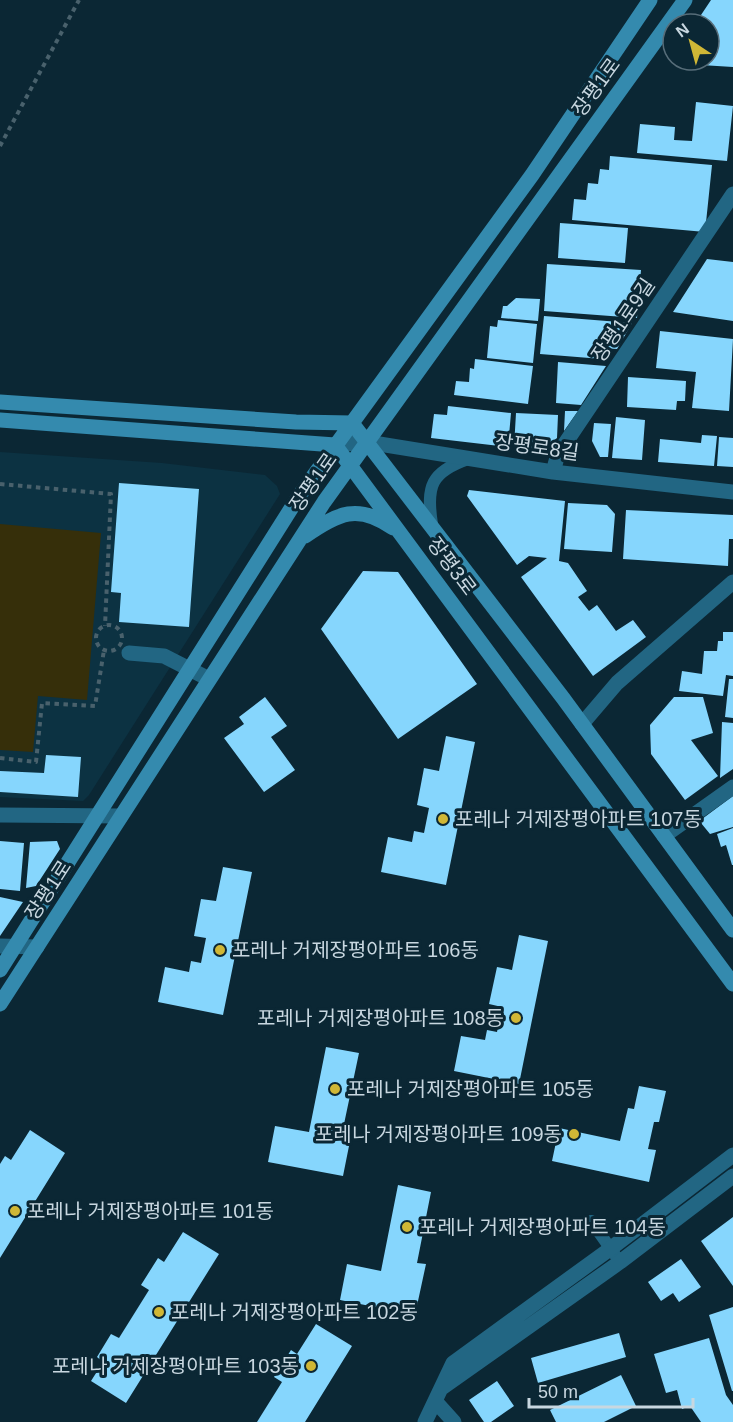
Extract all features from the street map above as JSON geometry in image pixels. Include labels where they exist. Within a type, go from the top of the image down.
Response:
[{"type":"street","name":"장평1로","points":[[0,970],[8,946],[98,816],[299,496],[532,175],[650,0]]},
{"type":"street","name":"장평1로","points":[[0,1004],[350,465],[685,0]]},
{"type":"street","name":"장평1로9길","points":[[553,472],[558,454],[733,194]]},
{"type":"street","points":[[0,402],[296,423],[352,423]]},
{"type":"street","points":[[0,420],[335,445]]},
{"type":"street","name":"장평3로","points":[[352,423],[432,524],[733,930]]},
{"type":"street","name":"장평로8길","points":[[335,445],[367,442],[553,472],[733,492]]},
{"type":"street","name":"장평3로","points":[[335,445],[733,984]]},
{"type":"street","points":[[300,540],[337,517],[358,512],[371,514],[401,533]]},
{"type":"street","points":[[582,724],[617,683],[733,582]]},
{"type":"street","points":[[129,653],[164,656],[209,679]]},
{"type":"street","points":[[664,836],[733,787]]},
{"type":"street","points":[[0,815],[121,816]]},
{"type":"street","points":[[8,946],[37,947]]},
{"type":"street","points":[[425,1422],[453,1363],[610,1249],[733,1155]]},
{"type":"street","points":[[439,1395],[733,1176]]},
{"type":"street","points":[[439,1395],[453,1422]]},
{"type":"lane","points":[[432,524],[430,489],[437,476],[445,467],[468,459]]},
{"type":"lane","points":[[591,1221],[620,1262]]},
{"type":"path","points":[[0,146],[79,0]]},
{"type":"path","points":[[0,484],[111,494],[105,626],[97,635],[97,643],[104,650],[115,650],[122,639],[117,628],[105,626]]},
{"type":"path","points":[[0,758],[36,762],[42,703],[95,706],[104,650]]},
{"type":"shaded area","points":[[0,452],[162,463],[265,475],[277,486],[280,494],[89,795],[83,801],[0,797]]},
{"type":"shaded area","points":[[0,524],[101,533],[87,700],[38,696],[33,752],[0,750]]},
{"type":"building","points":[[711,0],[733,0],[733,67],[721,66],[721,12],[703,12]]},
{"type":"building","points":[[696,102],[733,106],[727,161],[637,153],[640,124],[675,127],[674,140],[692,141]]},
{"type":"building","points":[[610,156],[712,165],[705,232],[572,220],[574,199],[586,200],[588,183],[598,184],[600,169],[609,170]]},
{"type":"building","points":[[560,223],[628,228],[625,263],[558,258]]},
{"type":"building","points":[[707,259],[733,262],[733,321],[673,312]]},
{"type":"building","points":[[547,264],[641,270],[637,318],[544,311]]},
{"type":"building","points":[[516,298],[540,299],[538,321],[501,318],[503,306],[507,306]]},
{"type":"building","points":[[544,316],[632,323],[617,349],[603,348],[602,359],[540,354]]},
{"type":"building","points":[[498,320],[537,324],[533,363],[487,358],[490,326],[497,327]]},
{"type":"building","points":[[660,331],[733,339],[729,411],[692,408],[696,372],[656,368]]},
{"type":"building","points":[[475,359],[533,366],[528,404],[454,395],[456,381],[469,382],[470,368],[474,369]]},
{"type":"building","points":[[558,362],[606,366],[581,405],[556,403]]},
{"type":"building","points":[[628,377],[686,381],[685,401],[677,401],[676,410],[627,407]]},
{"type":"building","points":[[448,406],[511,413],[508,447],[431,438],[434,414],[447,415]]},
{"type":"building","points":[[565,411],[578,411],[564,431]]},
{"type":"building","points":[[516,413],[558,415],[557,438],[543,449],[514,447]]},
{"type":"building","points":[[616,417],[645,420],[642,460],[612,458]]},
{"type":"building","points":[[594,423],[611,424],[608,457],[600,457],[592,441]]},
{"type":"building","points":[[702,435],[717,436],[714,466],[658,462],[660,439],[701,443]]},
{"type":"building","points":[[719,437],[733,438],[733,467],[717,466]]},
{"type":"building","points":[[119,483],[199,489],[189,627],[119,622],[121,593],[111,592]]},
{"type":"building","points":[[469,490],[565,501],[559,561],[568,563],[587,591],[578,597],[589,611],[597,605],[616,631],[633,620],[646,637],[593,676],[521,577],[547,558],[529,556],[517,565],[467,496]]},
{"type":"building","points":[[568,503],[607,505],[615,514],[612,552],[564,549]]},
{"type":"building","points":[[626,510],[733,515],[733,539],[729,539],[728,566],[623,559]]},
{"type":"building","points":[[363,571],[398,572],[477,684],[398,739],[321,629]]},
{"type":"building","points":[[723,632],[733,632],[733,676],[726,675],[723,696],[679,691],[682,671],[702,674],[704,651],[717,651],[718,641],[723,641]]},
{"type":"building","points":[[729,679],[733,679],[733,718],[725,717]]},
{"type":"building","points":[[265,697],[287,726],[271,737],[295,770],[264,792],[224,738],[244,724],[239,717]]},
{"type":"building","points":[[674,697],[703,697],[713,733],[691,740],[718,776],[685,800],[651,754],[650,725]]},
{"type":"building","points":[[722,722],[733,723],[733,769],[720,778]]},
{"type":"building","name":"포레나 거제장평아파트 107동","points":[[446,736],[475,742],[446,885],[381,872],[388,837],[412,842],[414,831],[424,833],[429,808],[417,805],[424,768],[439,771]]},
{"type":"building","points":[[46,755],[81,757],[78,797],[0,792],[0,771],[44,773]]},
{"type":"building","points":[[733,796],[733,827],[710,834],[701,823],[702,819]]},
{"type":"building","points":[[733,828],[732,865],[726,845],[721,847],[717,834]]},
{"type":"building","points":[[0,841],[24,843],[20,891],[0,889]]},
{"type":"building","points":[[57,841],[60,849],[36,886],[26,888],[30,842]]},
{"type":"building","name":"포레나 거제장평아파트 106동","points":[[223,867],[252,872],[223,1015],[158,1002],[165,967],[189,972],[191,961],[201,963],[206,938],[194,936],[201,899],[216,901]]},
{"type":"building","points":[[0,897],[23,902],[0,936]]},
{"type":"building","name":"포레나 거제장평아파트 108동","points":[[519,935],[548,941],[519,1084],[454,1071],[461,1036],[485,1040],[487,1030],[497,1032],[502,1007],[489,1004],[497,967],[512,970]]},
{"type":"building","name":"포레나 거제장평아파트 105동","points":[[326,1047],[359,1053],[344,1124],[353,1126],[343,1176],[268,1162],[275,1126],[309,1132]]},
{"type":"building","name":"포레나 거제장평아파트 109동","points":[[639,1086],[666,1091],[659,1122],[654,1122],[648,1149],[656,1150],[649,1182],[552,1161],[559,1128],[620,1141],[628,1108],[634,1109]]},
{"type":"building","name":"포레나 거제장평아파트 101동","points":[[30,1130],[65,1153],[0,1258],[0,1164],[5,1156],[11,1160]]},
{"type":"building","name":"포레나 거제장평아파트 104동","points":[[398,1185],[431,1192],[417,1263],[426,1264],[415,1315],[340,1300],[347,1264],[381,1271]]},
{"type":"building","points":[[733,1217],[733,1286],[701,1241]]},
{"type":"building","name":"포레나 거제장평아파트 102동","points":[[183,1232],[219,1254],[126,1403],[91,1381],[103,1362],[97,1357],[111,1334],[119,1338],[149,1290],[141,1285],[158,1258],[164,1262]]},
{"type":"building","points":[[681,1259],[701,1287],[679,1302],[673,1293],[661,1301],[648,1282]]},
{"type":"building","points":[[733,1307],[733,1391],[732,1391],[709,1315]]},
{"type":"building","name":"포레나 거제장평아파트 103동","points":[[316,1324],[352,1346],[305,1422],[257,1422],[282,1382],[274,1377],[291,1350],[297,1354]]},
{"type":"building","points":[[619,1333],[626,1357],[538,1383],[531,1358]]},
{"type":"building","points":[[709,1338],[726,1395],[733,1405],[733,1422],[701,1422],[690,1406],[682,1409],[677,1390],[666,1393],[654,1354]]},
{"type":"building","points":[[621,1375],[636,1406],[604,1422],[556,1422],[550,1410]]},
{"type":"building","points":[[497,1381],[514,1406],[491,1422],[484,1422],[469,1400]]},
{"type":"place","name":"포레나 거제장평아파트 107동","points":[[443,819]]},
{"type":"place","name":"포레나 거제장평아파트 106동","points":[[220,950]]},
{"type":"place","name":"포레나 거제장평아파트 108동","points":[[516,1018]]},
{"type":"place","name":"포레나 거제장평아파트 105동","points":[[335,1089]]},
{"type":"place","name":"포레나 거제장평아파트 109동","points":[[574,1134]]},
{"type":"place","name":"포레나 거제장평아파트 101동","points":[[15,1211]]},
{"type":"place","name":"포레나 거제장평아파트 104동","points":[[407,1227]]},
{"type":"place","name":"포레나 거제장평아파트 102동","points":[[159,1312]]},
{"type":"place","name":"포레나 거제장평아파트 103동","points":[[311,1366]]}]
